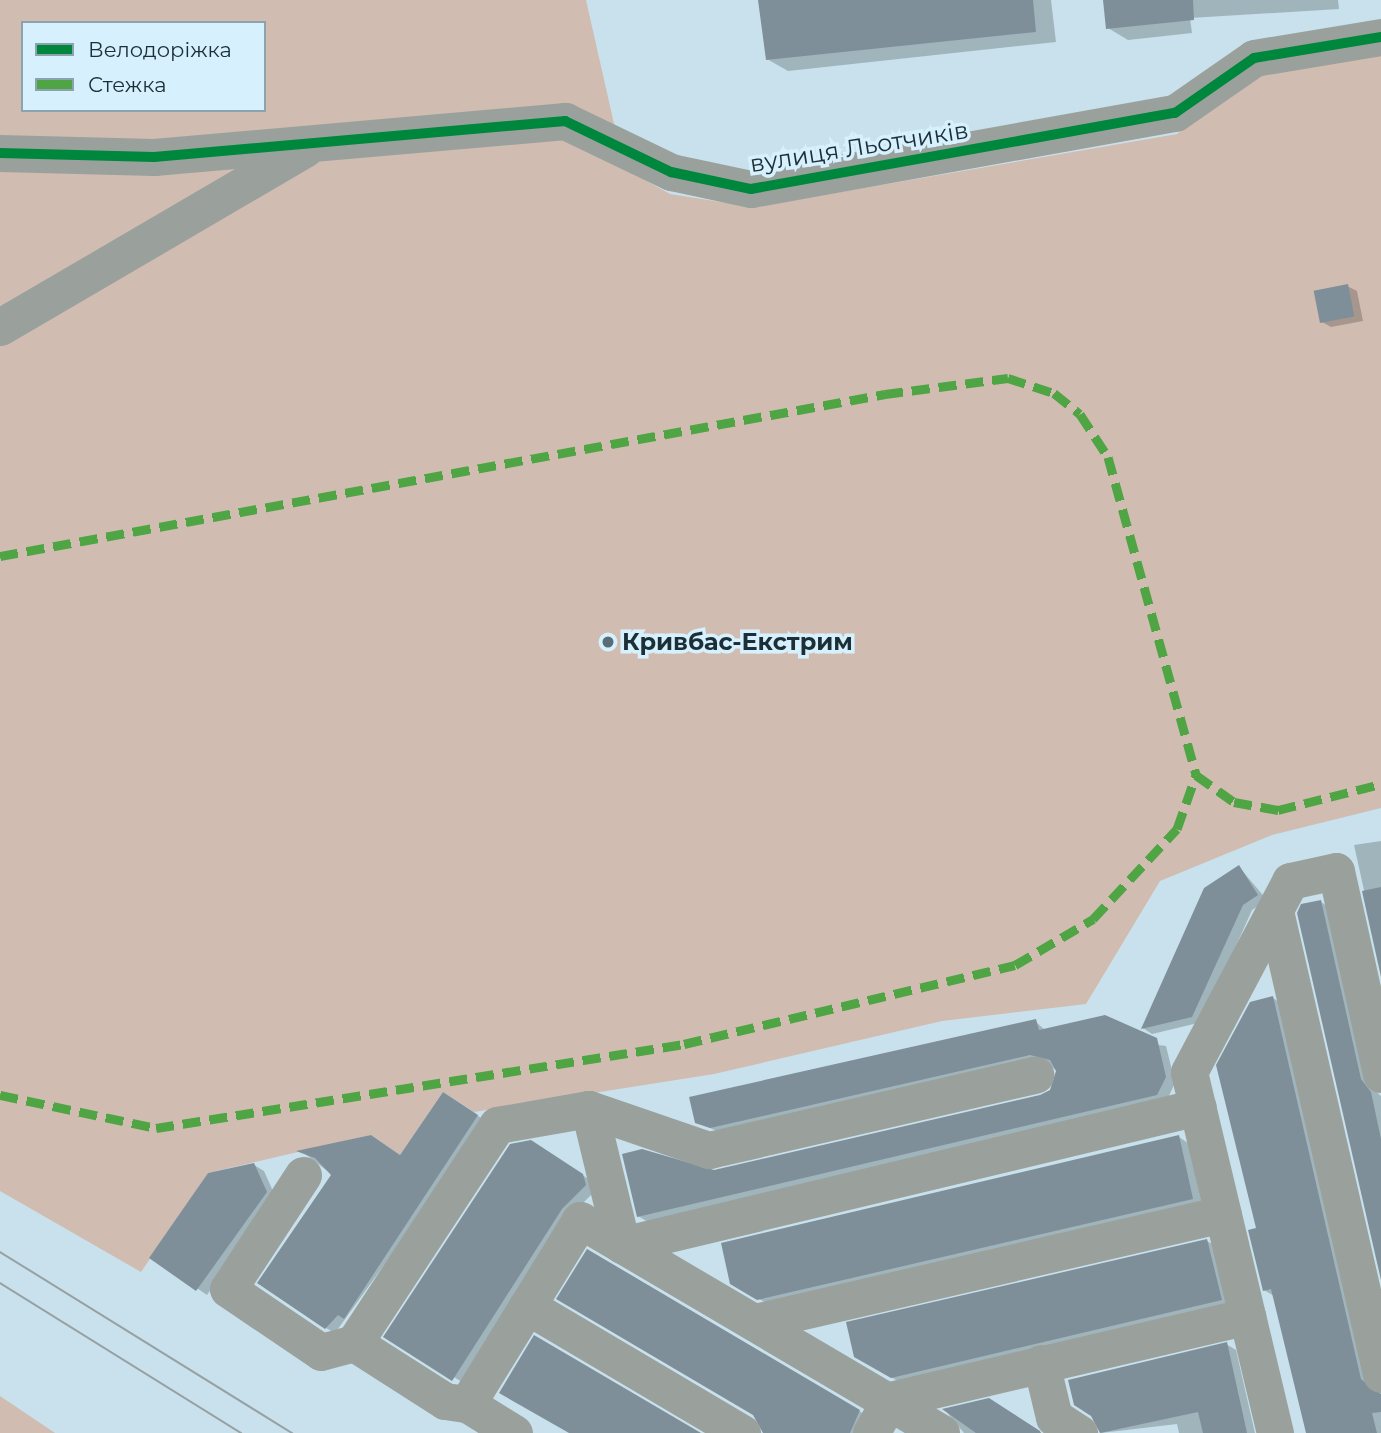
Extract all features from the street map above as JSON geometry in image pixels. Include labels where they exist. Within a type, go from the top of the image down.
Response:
[{"type":"street","name":"вулиця Льотчиків","points":[[0,153],[154,158],[565,121],[671,172],[751,189],[1175,113],[1254,58],[1381,37]]},
{"type":"street","points":[[0,327],[315,143]]},
{"type":"street","points":[[1275,1433],[1189,1072],[1290,881],[1336,871],[1381,1074]]},
{"type":"street","points":[[1275,911],[1381,1374]]},
{"type":"street","points":[[303,1175],[228,1289],[321,1352],[354,1343],[497,1125],[589,1110],[709,1150],[1035,1075]]},
{"type":"street","points":[[622,1245],[1198,1107]]},
{"type":"street","points":[[589,1110],[622,1245]]},
{"type":"street","points":[[755,1322],[1223,1214]]},
{"type":"street","points":[[467,1404],[580,1220],[890,1400],[941,1433]]},
{"type":"street","points":[[527,1306],[742,1433]]},
{"type":"street","points":[[871,1433],[890,1400],[1247,1316]]},
{"type":"street","points":[[354,1343],[445,1401],[467,1404],[513,1433]]},
{"type":"street","points":[[1041,1363],[1054,1416],[1079,1433]]},
{"type":"shaded area","name":"Кривбас-Екстрим","points":[[0,0],[586,0],[624,168],[670,194],[753,207],[1177,134],[1264,70],[1381,54],[1381,808],[1272,835],[1160,881],[1086,1004],[942,1021],[714,1074],[474,1112],[443,1092],[400,1155],[371,1135],[208,1173],[141,1272],[0,1191]]},
{"type":"shaded area","points":[[0,1396],[55,1433],[0,1433]]},
{"type":"building","points":[[758,0],[1033,0],[1036,32],[766,60]]},
{"type":"building","points":[[1103,0],[1193,0],[1194,20],[1106,29]]},
{"type":"building","points":[[1348,284],[1354,316],[1320,323],[1314,291]]},
{"type":"building","points":[[1239,865],[1258,895],[1243,905],[1192,1017],[1141,1029],[1204,888]]},
{"type":"building","points":[[1381,887],[1381,977],[1362,891]]},
{"type":"building","points":[[1321,900],[1361,1079],[1371,1092],[1381,1139],[1381,1280],[1297,913],[1301,904]]},
{"type":"building","points":[[1273,996],[1361,1379],[1381,1394],[1381,1412],[1372,1413],[1377,1433],[1306,1433],[1271,1289],[1263,1291],[1248,1230],[1256,1228],[1216,1065],[1250,1002]]},
{"type":"building","points":[[1105,1015],[1157,1038],[1166,1077],[1157,1095],[637,1217],[622,1154],[642,1149],[714,1170],[1040,1095],[1050,1090],[1056,1071],[1050,1060],[1030,1055],[710,1128],[695,1123],[689,1097],[1036,1019],[1039,1030]]},
{"type":"building","points":[[443,1092],[478,1115],[344,1319],[338,1315],[325,1329],[257,1283],[331,1175],[315,1158],[296,1151],[371,1135],[400,1155]]},
{"type":"building","points":[[1179,1135],[1193,1199],[757,1300],[730,1284],[721,1243]]},
{"type":"building","points":[[531,1140],[583,1174],[586,1185],[562,1209],[452,1381],[383,1337],[510,1144]]},
{"type":"building","points":[[254,1163],[267,1192],[196,1291],[149,1258],[208,1173]]},
{"type":"building","points":[[1207,1239],[1222,1300],[891,1378],[854,1357],[846,1322]]},
{"type":"building","points":[[587,1249],[860,1410],[850,1433],[763,1433],[753,1415],[556,1299]]},
{"type":"building","points":[[534,1335],[701,1433],[569,1433],[499,1393]]},
{"type":"building","points":[[1227,1342],[1247,1433],[1203,1433],[1198,1412],[1100,1433],[1091,1416],[1074,1405],[1068,1380]]},
{"type":"building","points":[[989,1398],[1041,1433],[976,1433],[942,1409]]},
{"type":"tram line","points":[[0,1252],[292,1433]]},
{"type":"tram line","points":[[0,1283],[241,1433]]},
{"type":"marked path","points":[[0,556],[885,394],[1008,378],[1054,393],[1080,414],[1108,457],[1196,775],[1234,802],[1278,810],[1381,784]]},
{"type":"marked path","points":[[0,1095],[156,1128],[684,1044],[1015,965],[1093,919],[1177,829],[1196,775]]},
{"type":"cycle path","points":[[0,153],[154,157],[565,121],[671,172],[751,189],[1175,113],[1254,58],[1381,37]]},
{"type":"place","name":"Кривбас-Екстрим","points":[[608,642]]}]
